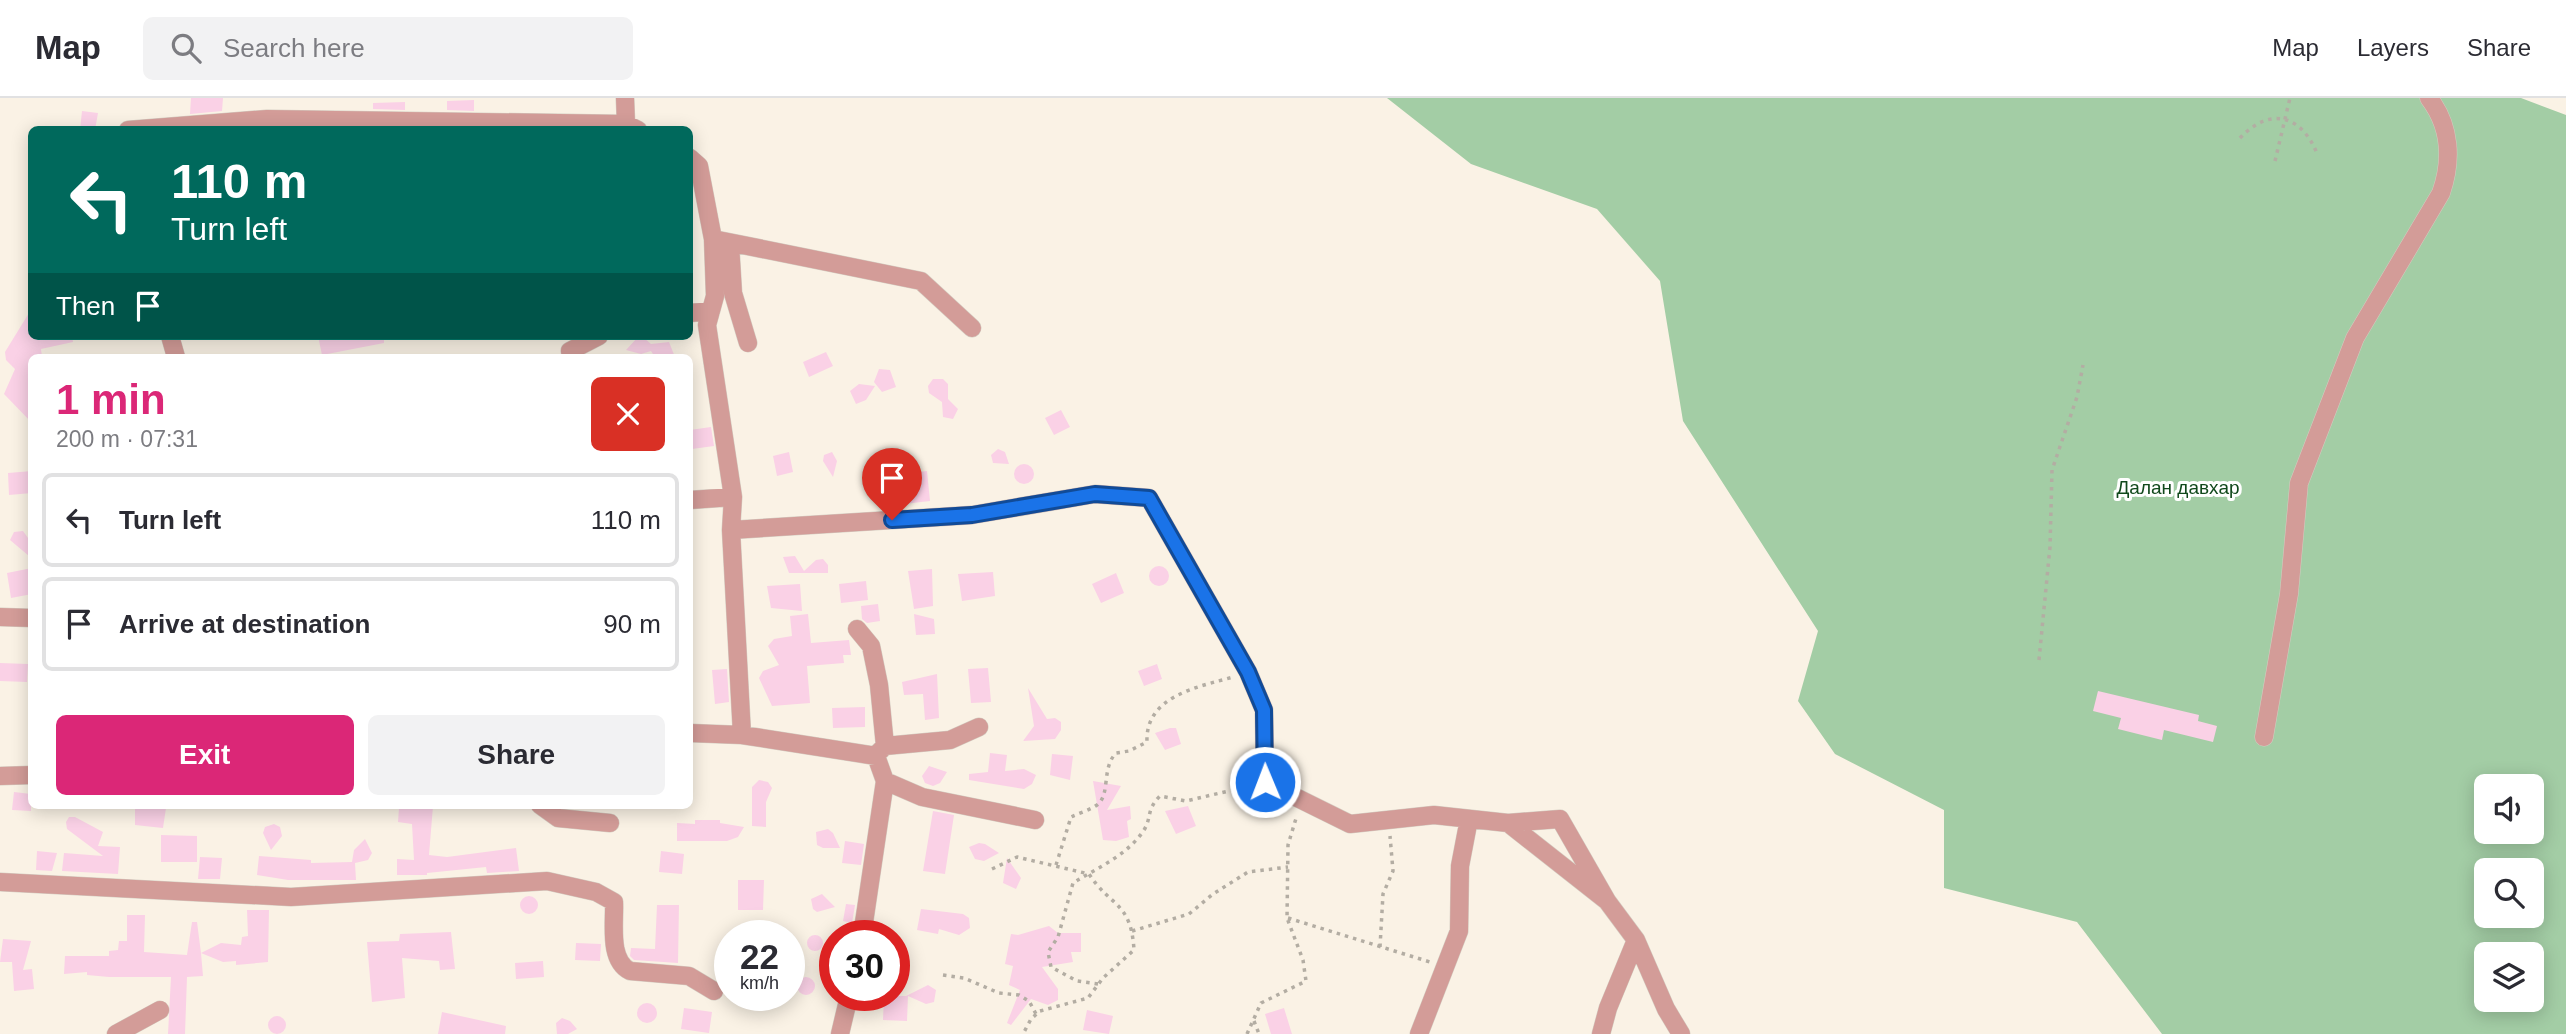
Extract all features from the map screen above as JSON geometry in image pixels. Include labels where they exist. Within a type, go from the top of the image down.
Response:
[{"type":"street","points":[[625,98],[632,126]]},
{"type":"street","points":[[2264,737],[2289,594],[2299,483],[2355,338],[2441,193],[2449,171],[2450,148],[2435,106],[2428,98]]},
{"type":"street","points":[[147,126],[267,119],[586,126]]},
{"type":"street","points":[[693,161],[699,166],[748,343]]},
{"type":"street","points":[[721,242],[715,296],[707,325],[733,497],[731,530],[742,736]]},
{"type":"street","points":[[721,242],[921,281],[972,328]]},
{"type":"street","points":[[693,313],[711,311]]},
{"type":"street","points":[[568,348],[589,340]]},
{"type":"street","points":[[731,530],[972,515],[1095,494],[1149,498],[1248,672],[1264,710],[1265,782],[1350,824],[1434,815],[1508,823],[1560,819],[1608,901],[1636,940],[1666,1009],[1681,1034]]},
{"type":"street","points":[[693,500],[733,497]]},
{"type":"street","points":[[0,617],[28,618]]},
{"type":"street","points":[[857,629],[871,646],[879,685],[881,751],[885,781],[864,920]]},
{"type":"street","points":[[693,733],[881,751],[950,740],[979,727]]},
{"type":"street","points":[[0,776],[28,775]]},
{"type":"street","points":[[885,781],[922,797],[1035,820]]},
{"type":"street","points":[[546,809],[558,818],[610,823]]},
{"type":"street","points":[[1419,1034],[1459,931],[1460,866],[1469,819]]},
{"type":"street","points":[[1508,823],[1608,901]]},
{"type":"street","points":[[0,882],[291,897],[547,881],[596,892],[614,902],[615,952],[623,968],[630,971],[689,976],[714,990]]},
{"type":"street","points":[[1601,1034],[1608,1008],[1636,940]]},
{"type":"street","points":[[116,1034],[160,1010]]},
{"type":"street","points":[[840,1034],[845,1011]]},
{"type":"path","points":[[2276,161],[2290,98]]},
{"type":"path","points":[[2240,138],[2260,122],[2285,119],[2307,132],[2318,156]]},
{"type":"path","points":[[2039,660],[2050,547],[2052,470],[2077,397],[2083,365]]},
{"type":"path","points":[[1056,866],[1071,817],[1097,805],[1104,797],[1108,761],[1116,753],[1129,751],[1147,742],[1146,732],[1163,702],[1190,689],[1248,672]]},
{"type":"path","points":[[1098,984],[1077,981],[1051,967],[1048,953],[1058,937],[1073,883],[1126,851],[1145,828],[1149,807],[1160,796],[1186,801],[1265,782]]},
{"type":"path","points":[[1247,1034],[1261,1003],[1306,981],[1303,960],[1287,918],[1289,845],[1301,800]]},
{"type":"path","points":[[1380,947],[1384,894],[1393,871],[1392,845],[1385,820]]},
{"type":"path","points":[[992,869],[1017,857],[1089,874],[1098,888],[1117,903],[1132,925],[1134,950],[1098,984],[1088,998],[1035,1014],[1023,1034]]},
{"type":"path","points":[[1132,931],[1189,914],[1213,894],[1248,872],[1288,867]]},
{"type":"path","points":[[1287,918],[1446,967]]},
{"type":"path","points":[[943,975],[964,978],[999,993],[1020,995],[1029,1001],[1035,1014]]},
{"type":"path","points":[[1254,1021],[1259,1034]]},
{"type":"green space","name":"Далан давхар","points":[[1387,98],[2521,98],[2566,115],[2566,1034],[2162,1034],[2077,922],[1944,888],[1944,810],[1835,754],[1798,701],[1818,631],[1683,421],[1660,281],[1597,209],[1471,164]]},
{"type":"building","points":[[191,98],[223,98],[222,111],[190,114]]},
{"type":"building","points":[[474,100],[474,111],[447,110],[447,101]]},
{"type":"building","points":[[405,102],[405,110],[373,109],[373,103]]},
{"type":"building","points":[[82,111],[98,113],[96,126],[80,126]]},
{"type":"building","points":[[28,315],[28,340],[73,340],[41,349],[42,354],[28,354],[28,419],[4,394],[15,369],[6,360],[5,352]]},
{"type":"building","points":[[319,340],[384,340],[384,343],[322,354]]},
{"type":"building","points":[[635,340],[646,340],[651,344],[669,342],[674,354],[653,354],[651,351],[641,354],[626,350]]},
{"type":"building","points":[[826,352],[833,366],[809,377],[803,362]]},
{"type":"building","points":[[879,369],[890,370],[896,387],[882,392],[874,382]]},
{"type":"building","points":[[933,379],[943,379],[948,384],[948,399],[958,409],[953,419],[943,417],[942,402],[929,393],[928,386]]},
{"type":"building","points":[[859,384],[875,386],[866,400],[856,404],[850,391]]},
{"type":"building","points":[[1061,410],[1070,427],[1054,435],[1045,418]]},
{"type":"building","points":[[711,427],[714,446],[693,449],[693,430]]},
{"type":"building","points":[[998,449],[1005,452],[1009,464],[993,463],[991,455]]},
{"type":"building","points":[[789,452],[793,472],[777,476],[773,456]]},
{"type":"building","points":[[832,452],[837,461],[833,477],[823,461],[824,455]]},
{"type":"building","points":[[890,452],[898,458],[900,472],[886,471],[880,465],[882,456]]},
{"type":"building","points":[[1024,464],[1031,467],[1034,474],[1031,481],[1024,484],[1017,481],[1014,474],[1017,467]]},
{"type":"building","points":[[28,471],[28,493],[9,495],[8,473]]},
{"type":"building","points":[[927,471],[930,501],[904,504],[901,474]]},
{"type":"building","points":[[23,531],[28,538],[28,555],[10,540],[14,532]]},
{"type":"building","points":[[795,556],[804,571],[816,560],[823,559],[828,565],[828,573],[789,573],[783,557]]},
{"type":"building","points":[[1159,566],[1166,569],[1169,576],[1166,583],[1159,586],[1152,583],[1149,576],[1152,569]]},
{"type":"building","points":[[28,569],[28,595],[11,598],[7,573]]},
{"type":"building","points":[[932,569],[933,606],[914,609],[908,571]]},
{"type":"building","points":[[993,572],[995,596],[962,601],[958,574]]},
{"type":"building","points":[[1116,573],[1124,593],[1101,603],[1092,584]]},
{"type":"building","points":[[866,581],[868,600],[841,603],[839,584]]},
{"type":"building","points":[[800,584],[802,611],[771,608],[767,586]]},
{"type":"building","points":[[878,604],[880,621],[867,623],[862,619],[861,606]]},
{"type":"building","points":[[808,614],[811,643],[849,640],[851,655],[843,655],[844,663],[807,666],[810,703],[772,706],[759,678],[763,671],[779,665],[768,646],[774,639],[792,636],[790,616]]},
{"type":"building","points":[[914,614],[934,619],[935,634],[916,635]]},
{"type":"building","points":[[0,663],[28,664],[27,682],[0,681]]},
{"type":"building","points":[[1157,664],[1162,679],[1144,686],[1138,671]]},
{"type":"building","points":[[988,668],[991,702],[971,703],[968,669]]},
{"type":"building","points":[[727,669],[729,702],[715,704],[712,670]]},
{"type":"building","points":[[937,674],[939,718],[925,720],[923,694],[904,695],[902,682]]},
{"type":"building","points":[[1028,688],[1047,719],[1055,718],[1061,722],[1061,730],[1055,739],[1023,741],[1034,726]]},
{"type":"building","points":[[2098,691],[2199,715],[2198,721],[2217,726],[2213,742],[2164,730],[2162,740],[2118,729],[2121,718],[2093,711]]},
{"type":"building","points":[[865,707],[865,727],[833,728],[832,708]]},
{"type":"building","points":[[1176,728],[1181,744],[1165,750],[1155,733]]},
{"type":"building","points":[[990,753],[1007,755],[1005,771],[1024,769],[1036,775],[1032,784],[1024,789],[969,780],[969,774],[988,772]]},
{"type":"building","points":[[1052,754],[1073,756],[1070,780],[1050,775]]},
{"type":"building","points":[[929,766],[947,772],[940,783],[933,786],[925,783],[922,776]]},
{"type":"building","points":[[759,780],[768,782],[772,788],[766,802],[766,827],[752,826],[752,787]]},
{"type":"building","points":[[1093,781],[1121,786],[1107,810],[1130,806],[1131,819],[1127,821],[1129,837],[1116,841],[1103,840]]},
{"type":"building","points":[[14,792],[28,794],[28,809],[31,811],[12,810]]},
{"type":"building","points":[[1188,806],[1196,826],[1176,834],[1165,811]]},
{"type":"building","points":[[135,809],[166,809],[163,828],[135,825]]},
{"type":"building","points":[[399,809],[433,809],[429,855],[447,857],[516,848],[519,871],[487,873],[486,867],[427,875],[397,875],[397,859],[414,860],[412,824],[398,822]]},
{"type":"building","points":[[933,811],[954,815],[945,874],[923,871]]},
{"type":"building","points":[[69,817],[75,817],[103,832],[98,846],[120,847],[118,874],[62,871],[64,853],[103,856],[67,829],[66,822]]},
{"type":"building","points":[[695,820],[720,820],[720,823],[744,827],[738,837],[727,841],[677,841],[677,823],[695,824]]},
{"type":"building","points":[[274,824],[280,827],[282,836],[271,850],[263,833],[265,827]]},
{"type":"building","points":[[828,829],[840,848],[823,848],[817,845],[816,832]]},
{"type":"building","points":[[161,835],[197,836],[197,862],[161,862]]},
{"type":"building","points":[[365,839],[372,853],[368,860],[355,863],[356,880],[288,880],[257,875],[259,856],[311,860],[311,863],[352,862],[354,850]]},
{"type":"building","points":[[845,841],[864,844],[861,865],[842,863]]},
{"type":"building","points":[[979,843],[999,853],[984,861],[975,859],[969,847]]},
{"type":"building","points":[[37,851],[57,853],[52,871],[36,870]]},
{"type":"building","points":[[661,851],[684,854],[682,874],[659,872]]},
{"type":"building","points":[[200,857],[222,858],[220,879],[198,879]]},
{"type":"building","points":[[1007,858],[1021,878],[1016,889],[1003,883]]},
{"type":"building","points":[[738,880],[764,880],[763,910],[738,910]]},
{"type":"building","points":[[822,894],[835,907],[817,912],[813,909],[811,899]]},
{"type":"building","points":[[529,896],[535,899],[538,905],[535,911],[529,914],[523,911],[520,905],[523,899]]},
{"type":"building","points":[[846,904],[855,905],[852,920],[843,920]]},
{"type":"building","points":[[657,905],[679,905],[678,963],[634,960],[630,956],[631,948],[655,949]]},
{"type":"building","points":[[921,909],[963,914],[969,918],[970,928],[959,935],[939,929],[938,934],[917,930]]},
{"type":"building","points":[[247,910],[269,910],[268,962],[236,965],[236,961],[223,962],[201,953],[221,943],[241,945],[242,937],[248,936]]},
{"type":"building","points":[[127,915],[145,915],[144,952],[187,955],[192,922],[197,922],[203,976],[187,977],[185,1034],[168,1034],[171,977],[109,977],[87,975],[87,972],[64,974],[65,956],[109,956],[109,951],[118,950],[119,941],[127,941]]},
{"type":"building","points":[[1049,926],[1058,933],[1081,933],[1081,952],[1071,952],[1073,962],[1042,967],[1058,989],[1058,1000],[1048,1005],[1031,999],[1011,1025],[1007,1023],[1020,990],[1009,985],[1013,966],[1005,964],[1011,934],[1018,935]]},
{"type":"building","points":[[451,932],[455,969],[440,970],[439,961],[402,958],[405,998],[372,1002],[367,942],[399,941],[400,934]]},
{"type":"building","points":[[812,936],[818,936],[819,949],[815,951],[807,943]]},
{"type":"building","points":[[3,939],[31,941],[23,970],[32,969],[34,989],[14,991],[12,962],[0,962]]},
{"type":"building","points":[[576,943],[601,944],[600,961],[575,960]]},
{"type":"building","points":[[543,961],[544,977],[516,979],[515,963]]},
{"type":"building","points":[[805,977],[814,983],[812,992],[805,995]]},
{"type":"building","points":[[928,985],[936,990],[934,1002],[926,1004],[910,997],[910,994]]},
{"type":"building","points":[[647,1003],[654,1006],[657,1013],[654,1020],[647,1023],[640,1020],[637,1013],[640,1006]]},
{"type":"building","points":[[684,1008],[712,1012],[709,1033],[681,1029]]},
{"type":"building","points":[[1284,1008],[1292,1034],[1271,1034],[1265,1014]]},
{"type":"building","points":[[1087,1010],[1113,1016],[1109,1034],[1083,1030]]},
{"type":"building","points":[[883,1011],[907,1011],[907,1021],[883,1020]]},
{"type":"building","points":[[442,1012],[506,1026],[505,1034],[438,1034]]},
{"type":"building","points":[[277,1016],[283,1019],[286,1025],[283,1031],[277,1034],[271,1031],[268,1025],[271,1019]]},
{"type":"building","points":[[562,1018],[570,1021],[577,1029],[568,1034],[557,1034],[556,1023]]},
{"type":"route","points":[[892,520],[972,515],[1095,494],[1149,498],[1248,672],[1264,710],[1265,782]]}]
